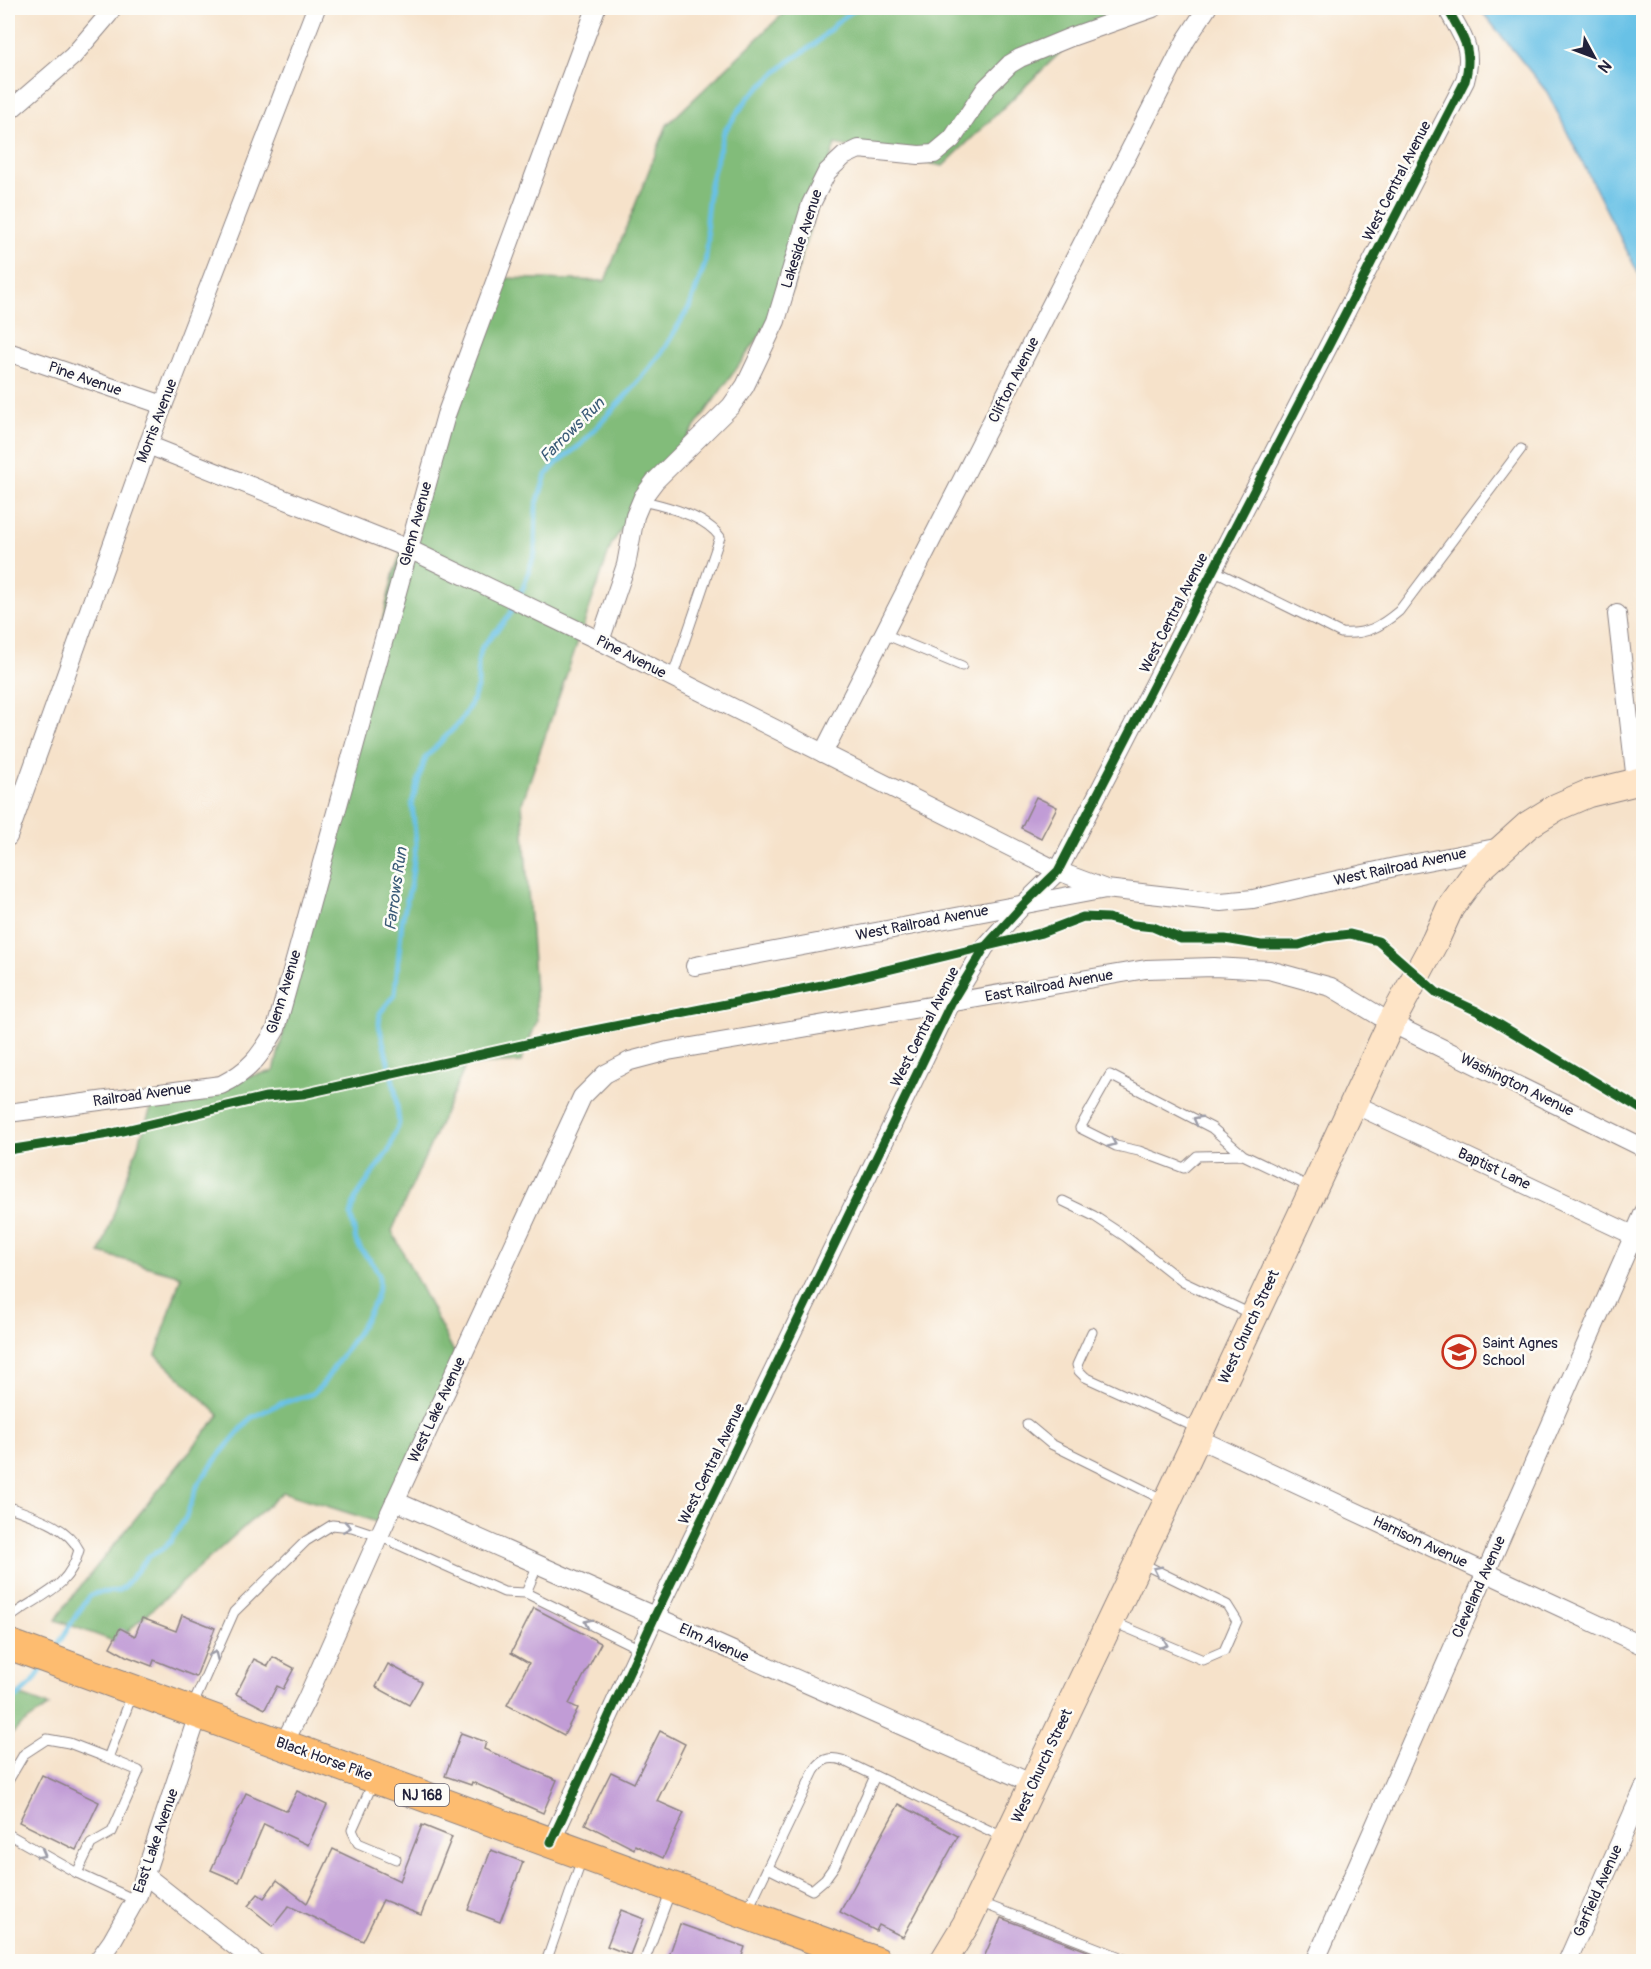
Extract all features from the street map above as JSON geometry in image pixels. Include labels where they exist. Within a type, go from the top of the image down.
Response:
[{"type":"main road","name":"West Church Street","points":[[943,1962],[977,1902],[1255,1316],[1391,1023],[1435,941],[1449,908],[1477,871],[1528,825],[1557,807],[1587,794],[1640,780]]},
{"type":"main road","name":"Black Horse Pike","points":[[8,1644],[877,1962]]},
{"type":"street","points":[[8,112],[73,56],[112,8]]},
{"type":"street","name":"Morris Avenue","points":[[8,837],[148,445],[316,8]]},
{"type":"street","name":"Glenn Avenue","points":[[264,1050],[276,1029],[446,415],[596,8]]},
{"type":"street","name":"Lakeside Avenue","points":[[600,641],[626,566],[635,516],[642,501],[656,481],[731,406],[744,386],[776,321],[811,204],[827,172],[844,156],[859,149],[928,156],[934,154],[952,139],[986,88],[1010,64],[1071,37],[1153,8]]},
{"type":"street","name":"Clifton Avenue","points":[[823,753],[1186,40],[1207,8]]},
{"type":"street","name":"West Central Avenue","points":[[551,1842],[640,1649],[951,1003],[985,947],[1023,904],[1058,871],[1466,81],[1470,54],[1447,8]]},
{"type":"street","name":"Pine Avenue","points":[[8,352],[163,405]]},
{"type":"street","name":"Pine Avenue","points":[[148,445],[409,549],[600,641],[1058,871],[1106,889]]},
{"type":"street","points":[[1617,615],[1640,780]]},
{"type":"street","name":"West Railroad Avenue","points":[[695,966],[1106,889],[1221,902],[1253,899],[1395,867],[1502,847]]},
{"type":"street","name":"East Railroad Avenue","points":[[599,1080],[605,1074],[630,1061],[668,1051],[1146,969],[1214,967],[1269,970],[1331,987],[1391,1023]]},
{"type":"street","name":"Washington Avenue","points":[[1391,1023],[1644,1148]]},
{"type":"street","name":"Railroad Avenue","points":[[8,1113],[221,1085],[242,1075],[264,1050]]},
{"type":"street","name":"West Lake Avenue","points":[[283,1745],[307,1698],[395,1501],[582,1097],[599,1080]]},
{"type":"street","name":"Baptist Lane","points":[[1354,1104],[1633,1235]]},
{"type":"street","name":"Cleveland Avenue","points":[[1315,1962],[1644,1212]]},
{"type":"street","name":"Harrison Avenue","points":[[1199,1434],[1644,1646]]},
{"type":"street","name":"Elm Avenue","points":[[395,1501],[1033,1784]]},
{"type":"street","name":"East Lake Avenue","points":[[97,1962],[112,1941],[135,1900],[145,1875],[195,1711]]},
{"type":"street","name":"Garfield Avenue","points":[[1567,1962],[1644,1788]]},
{"type":"street","points":[[145,1875],[255,1962]]},
{"type":"lane","points":[[1213,570],[1341,633],[1353,634],[1381,626],[1399,611],[1521,449]]},
{"type":"lane","points":[[642,501],[683,513],[715,530],[720,537],[672,678]]},
{"type":"lane","points":[[884,634],[962,666]]},
{"type":"lane","points":[[1243,1155],[1197,1155],[1184,1167],[1139,1151],[1116,1146],[1080,1128],[1110,1074],[1212,1128],[1243,1155],[1314,1189]]},
{"type":"lane","points":[[1063,1201],[1094,1216],[1118,1232],[1183,1282],[1255,1316]]},
{"type":"lane","points":[[1092,1332],[1077,1365],[1085,1377],[1199,1434]]},
{"type":"lane","points":[[1027,1425],[1051,1444],[1167,1502]]},
{"type":"lane","points":[[8,1619],[55,1588],[70,1573],[79,1550],[74,1539],[46,1521],[12,1508]]},
{"type":"lane","points":[[195,1711],[234,1612],[306,1541],[332,1525],[352,1527],[379,1536],[504,1592],[526,1593],[640,1649]]},
{"type":"lane","points":[[1110,1622],[1203,1660],[1224,1651],[1237,1621],[1227,1605],[1139,1562]]},
{"type":"lane","points":[[526,1593],[538,1564]]},
{"type":"lane","points":[[108,1758],[134,1690]]},
{"type":"lane","points":[[8,1781],[24,1754],[47,1739],[69,1743],[139,1771],[112,1832],[92,1844],[77,1873]]},
{"type":"lane","points":[[745,1914],[814,1771],[820,1762],[828,1758],[835,1758],[875,1776],[1007,1839]]},
{"type":"lane","points":[[768,1868],[812,1890],[835,1865],[875,1776]]},
{"type":"lane","points":[[376,1778],[352,1830],[357,1843],[396,1858]]},
{"type":"lane","points":[[8,1834],[77,1873],[135,1900]]},
{"type":"lane","points":[[546,1962],[584,1855]]},
{"type":"lane","points":[[644,1962],[672,1888]]},
{"type":"lane","points":[[977,1902],[1133,1962]]},
{"type":"green space","points":[[789,8],[1146,8],[1069,44],[943,166],[835,144],[791,292],[612,543],[522,803],[537,1021],[521,1062],[466,1065],[392,1231],[459,1362],[380,1523],[283,1492],[116,1642],[56,1620],[64,1607],[219,1415],[156,1355],[181,1276],[100,1253],[155,1097],[274,1071],[394,572],[504,278],[605,281],[667,125]]},
{"type":"green space","points":[[8,1691],[49,1706],[19,1727],[8,1738]]},
{"type":"water","points":[[1479,8],[1643,8],[1643,283],[1547,92]]},
{"type":"building","points":[[1036,797],[1057,807],[1041,838],[1021,828]]},
{"type":"building","points":[[534,1608],[601,1643],[569,1704],[578,1708],[564,1735],[507,1705],[529,1663],[511,1653]]},
{"type":"building","points":[[182,1615],[215,1628],[196,1677],[154,1660],[152,1666],[110,1647],[120,1628],[135,1636],[142,1618],[176,1631]]},
{"type":"building","points":[[273,1657],[294,1668],[283,1689],[277,1686],[265,1709],[236,1694],[254,1659],[268,1666]]},
{"type":"building","points":[[388,1664],[422,1682],[409,1705],[376,1687]]},
{"type":"building","points":[[660,1731],[685,1744],[657,1801],[684,1813],[663,1858],[635,1845],[634,1849],[585,1824],[611,1772],[634,1783]]},
{"type":"building","points":[[461,1733],[486,1742],[484,1749],[557,1780],[543,1813],[472,1782],[471,1785],[445,1776]]},
{"type":"building","points":[[42,1775],[99,1802],[76,1850],[19,1822]]},
{"type":"building","points":[[297,1791],[327,1805],[308,1845],[264,1824],[239,1882],[211,1870],[246,1793],[287,1811]]},
{"type":"building","points":[[899,1804],[958,1836],[903,1937],[879,1925],[876,1931],[840,1912]]},
{"type":"building","points":[[422,1825],[452,1837],[421,1915],[383,1900],[363,1941],[289,1906],[273,1926],[248,1906],[258,1894],[264,1898],[277,1880],[307,1903],[333,1849],[400,1881]]},
{"type":"building","points":[[491,1850],[523,1862],[500,1922],[468,1910]]},
{"type":"building","points":[[621,1910],[644,1919],[630,1955],[607,1946]]},
{"type":"building","points":[[1001,1918],[1108,1959],[1113,1962],[982,1962]]},
{"type":"building","points":[[680,1924],[745,1947],[740,1962],[667,1962]]},
{"type":"waterway","name":"Farrows Run","points":[[54,1651],[90,1596],[96,1593],[117,1591],[124,1587],[148,1557],[171,1541],[186,1517],[198,1484],[251,1418],[279,1404],[312,1394],[322,1385],[358,1332],[374,1303],[379,1286],[379,1275],[356,1241],[351,1215],[355,1199],[389,1150],[399,1123],[395,1089],[379,1025],[380,1013],[395,994],[402,921],[411,883],[416,844],[412,803],[426,757],[460,722],[473,700],[478,684],[478,661],[482,647],[509,616],[523,588],[535,553],[536,507],[546,475],[580,445],[633,388],[661,354],[690,306],[705,264],[710,184],[724,132],[748,98],[788,62],[815,44],[841,19],[857,8]]},
{"type":"waterway","name":"Farrows Run","points":[[8,1705],[33,1682],[44,1666]]},
{"type":"cycle path","points":[[551,1842],[655,1616],[951,1003],[985,947],[1058,871],[1465,81],[1467,50],[1462,34],[1447,8]]},
{"type":"cycle path","points":[[8,1150],[109,1134],[266,1097],[303,1094],[549,1039],[837,982],[1041,933],[1083,917],[1108,918],[1153,927],[1181,939],[1225,939],[1261,945],[1299,945],[1325,937],[1350,934],[1378,941],[1436,992],[1477,1011],[1644,1111]]},
{"type":"place","name":"Saint Agnes School","points":[[1459,1352]]}]
